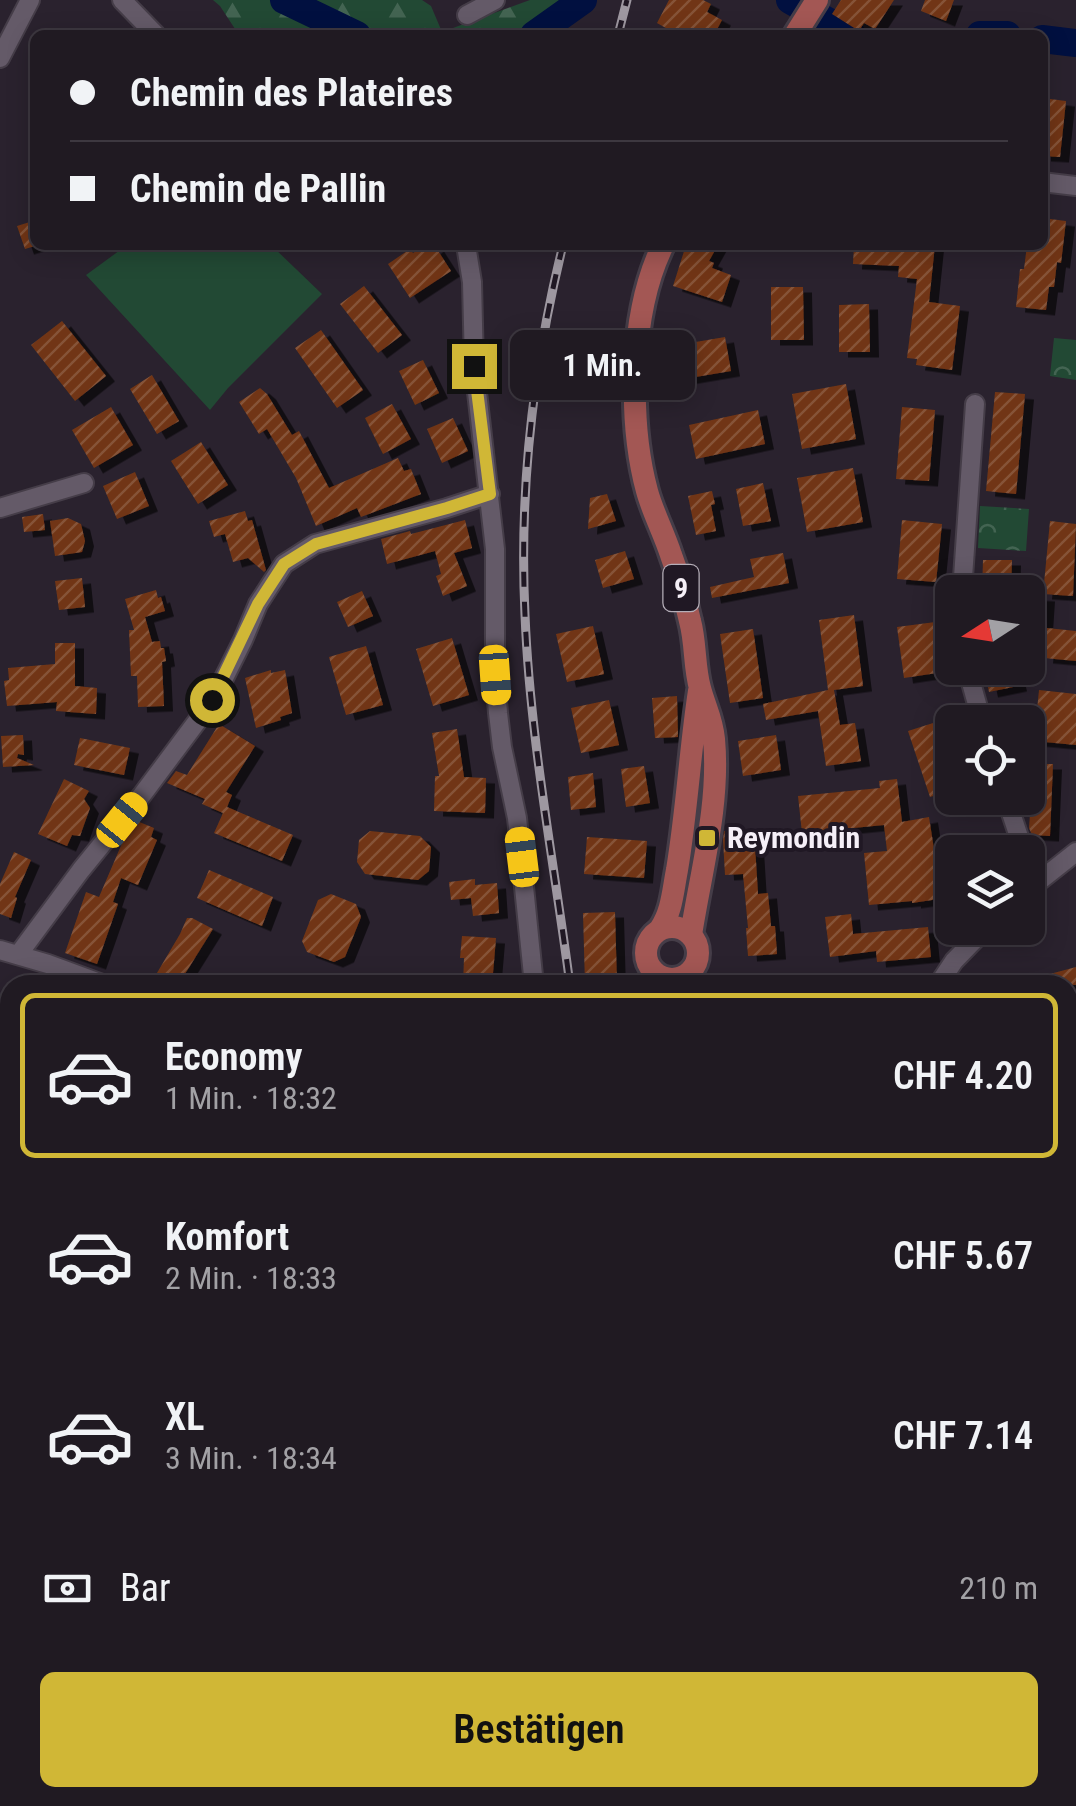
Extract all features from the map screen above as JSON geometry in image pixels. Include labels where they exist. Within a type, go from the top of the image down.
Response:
[{"type":"main road","points":[[799,30],[816,2]]},
{"type":"main road","name":"9","points":[[659,250],[638,339],[636,439],[648,493],[672,556],[691,623],[700,688],[710,713],[714,742],[714,789],[691,935]]},
{"type":"main road","name":"9","points":[[660,929],[670,906],[686,818],[700,688]]},
{"type":"main road","points":[[662,975],[646,948],[660,929],[676,927],[696,942],[698,959],[689,974],[684,975]]},
{"type":"street","points":[[0,58],[30,0]]},
{"type":"street","points":[[122,0],[151,30]]},
{"type":"street","points":[[467,15],[495,0]]},
{"type":"street","points":[[1048,183],[1076,186]]},
{"type":"street","points":[[467,250],[472,282],[474,366],[495,548],[498,713],[517,818],[533,975]]},
{"type":"street","points":[[963,575],[975,404]]},
{"type":"street","points":[[0,508],[84,483]]},
{"type":"street","points":[[77,975],[9,952],[212,700],[258,604],[284,564],[316,544],[490,494]]},
{"type":"street","points":[[1045,876],[1076,852]]},
{"type":"street","points":[[945,975],[969,945]]},
{"type":"green space","points":[[213,0],[422,0],[431,6],[441,30],[236,30]]},
{"type":"green space","points":[[530,0],[584,0],[542,30],[448,30]]},
{"type":"green space","points":[[120,250],[276,250],[322,294],[210,410],[86,275]]},
{"type":"green space","points":[[1054,338],[1076,340],[1076,380],[1050,376]]},
{"type":"green space","points":[[980,506],[1029,509],[1026,551],[978,548]]},
{"type":"building","points":[[669,0],[703,0],[711,4],[707,12],[722,20],[717,30],[669,30],[657,23]]},
{"type":"building","points":[[841,0],[894,0],[875,29],[864,23],[857,30],[832,14]]},
{"type":"building","points":[[925,0],[954,0],[946,21],[921,11]]},
{"type":"building","points":[[1048,99],[1066,101],[1060,157],[1048,156]]},
{"type":"building","points":[[1048,219],[1066,221],[1061,263],[1057,262],[1054,287],[1049,287],[1046,310],[1016,307],[1020,269],[1024,269],[1026,250],[1048,250]]},
{"type":"building","points":[[30,222],[30,248],[25,249],[17,226]]},
{"type":"building","points":[[409,250],[413,253],[438,250],[451,271],[410,298],[388,264]]},
{"type":"building","points":[[684,250],[715,250],[709,261],[714,263],[712,268],[731,275],[722,302],[673,286]]},
{"type":"building","points":[[854,250],[934,250],[929,302],[960,306],[952,370],[916,365],[917,359],[907,358],[917,279],[898,277],[899,266],[853,264]]},
{"type":"building","points":[[364,286],[402,335],[378,353],[340,304]]},
{"type":"building","points":[[771,287],[803,287],[804,340],[771,340]]},
{"type":"building","points":[[869,304],[870,352],[839,352],[839,305]]},
{"type":"building","points":[[62,321],[106,376],[75,401],[31,345]]},
{"type":"building","points":[[321,330],[363,390],[337,408],[295,348]]},
{"type":"building","points":[[725,337],[731,371],[678,380],[672,346]]},
{"type":"building","points":[[423,360],[439,393],[415,405],[399,371]]},
{"type":"building","points":[[152,375],[179,421],[157,434],[130,389]]},
{"type":"building","points":[[846,384],[856,439],[802,449],[792,394]]},
{"type":"building","points":[[260,388],[292,435],[299,431],[329,488],[398,458],[404,471],[411,469],[421,494],[361,517],[357,508],[316,526],[296,478],[267,429],[259,434],[239,402]]},
{"type":"building","points":[[995,392],[1025,394],[1016,494],[986,491]]},
{"type":"building","points":[[392,404],[411,439],[383,454],[365,418]]},
{"type":"building","points":[[111,407],[133,445],[94,468],[72,430]]},
{"type":"building","points":[[902,407],[935,410],[929,481],[896,479]]},
{"type":"building","points":[[758,410],[765,444],[696,459],[689,425]]},
{"type":"building","points":[[453,418],[468,451],[442,463],[427,429]]},
{"type":"building","points":[[201,442],[228,485],[198,504],[171,461]]},
{"type":"building","points":[[853,468],[863,522],[807,532],[797,478]]},
{"type":"building","points":[[135,472],[149,506],[117,519],[103,486]]},
{"type":"building","points":[[763,483],[771,521],[743,526],[736,489]]},
{"type":"building","points":[[712,491],[716,531],[696,535],[688,496]]},
{"type":"building","points":[[607,494],[616,521],[588,529],[590,498]]},
{"type":"building","points":[[245,511],[248,521],[252,520],[264,572],[248,558],[233,562],[225,534],[214,537],[209,521]]},
{"type":"building","points":[[43,514],[45,530],[24,532],[22,517]]},
{"type":"building","points":[[68,518],[81,524],[85,541],[82,552],[55,556],[50,521]]},
{"type":"building","points":[[465,520],[472,548],[454,553],[467,586],[443,596],[436,576],[441,574],[435,551],[387,564],[381,539]]},
{"type":"building","points":[[902,520],[942,524],[935,582],[897,579]]},
{"type":"building","points":[[1050,521],[1076,524],[1073,596],[1045,594]]},
{"type":"building","points":[[625,551],[634,579],[603,588],[595,560]]},
{"type":"building","points":[[783,553],[789,583],[712,598],[710,587],[754,577],[750,559]]},
{"type":"building","points":[[983,560],[1012,560],[1012,575],[983,575]]},
{"type":"building","points":[[82,578],[85,607],[59,610],[55,581]]},
{"type":"building","points":[[156,590],[165,611],[145,617],[152,642],[160,641],[164,648],[164,706],[138,707],[137,676],[131,676],[129,630],[134,630],[125,599]]},
{"type":"building","points":[[362,591],[373,616],[348,627],[337,602]]},
{"type":"building","points":[[854,615],[863,686],[834,690],[840,725],[855,723],[861,761],[826,766],[818,711],[766,720],[763,704],[828,690],[819,620]]},
{"type":"building","points":[[935,622],[935,673],[904,678],[897,627]]},
{"type":"building","points":[[593,626],[604,674],[567,682],[556,634]]},
{"type":"building","points":[[1047,628],[1076,631],[1076,661],[1045,658]]},
{"type":"building","points":[[753,629],[763,698],[730,703],[720,634]]},
{"type":"building","points":[[452,638],[469,695],[433,706],[416,649]]},
{"type":"building","points":[[55,643],[75,643],[75,686],[97,688],[96,714],[56,711],[57,702],[7,706],[4,681],[9,680],[8,668],[55,664]]},
{"type":"building","points":[[366,646],[383,705],[346,715],[329,657]]},
{"type":"building","points":[[285,670],[292,713],[256,728],[245,678]]},
{"type":"building","points":[[988,685],[1018,685],[1018,686],[989,692]]},
{"type":"building","points":[[1039,690],[1076,694],[1076,745],[1045,742],[1045,705],[1038,705]]},
{"type":"building","points":[[677,696],[678,737],[655,738],[652,698]]},
{"type":"building","points":[[609,700],[619,745],[581,753],[571,708]]},
{"type":"building","points":[[935,722],[935,795],[930,797],[908,731]]},
{"type":"building","points":[[219,724],[255,746],[226,792],[232,795],[227,807],[293,835],[282,861],[214,833],[223,813],[202,804],[205,799],[167,783],[176,771],[187,775]]},
{"type":"building","points":[[457,729],[464,777],[486,778],[485,813],[434,811],[435,776],[439,776],[432,733]]},
{"type":"building","points":[[23,735],[24,755],[18,754],[17,758],[34,765],[3,767],[1,736]]},
{"type":"building","points":[[776,735],[781,770],[743,776],[738,741]]},
{"type":"building","points":[[80,738],[130,748],[124,775],[74,765]]},
{"type":"building","points":[[1045,764],[1053,764],[1050,836],[1032,835],[1030,815],[1045,815]]},
{"type":"building","points":[[644,766],[650,803],[626,807],[621,769]]},
{"type":"building","points":[[593,773],[596,807],[571,810],[568,777]]},
{"type":"building","points":[[64,779],[89,791],[84,799],[90,808],[80,836],[72,835],[67,846],[38,834]]},
{"type":"building","points":[[897,779],[902,822],[929,817],[935,856],[935,900],[869,905],[864,853],[887,851],[884,825],[802,833],[798,796],[880,788],[879,781]]},
{"type":"building","points":[[137,821],[154,828],[151,837],[157,840],[138,885],[121,878],[113,902],[118,904],[97,964],[65,953],[86,892],[99,897],[126,834]]},
{"type":"building","points":[[754,830],[758,894],[768,893],[777,954],[748,956],[743,874],[725,875],[723,840],[724,831]]},
{"type":"building","points":[[370,831],[420,836],[431,847],[429,871],[418,880],[365,874],[357,862],[359,840]]},
{"type":"building","points":[[587,837],[647,841],[644,878],[584,874]]},
{"type":"building","points":[[14,852],[31,860],[15,897],[11,918],[0,914],[0,884]]},
{"type":"building","points":[[209,870],[273,897],[262,926],[197,898]]},
{"type":"building","points":[[475,879],[475,885],[497,883],[499,913],[473,916],[471,898],[451,900],[449,882]]},
{"type":"building","points":[[331,894],[356,904],[361,917],[345,957],[334,962],[307,952],[302,941],[318,900]]},
{"type":"building","points":[[615,912],[617,975],[585,975],[583,913]]},
{"type":"building","points":[[851,914],[853,934],[928,927],[931,957],[877,962],[876,951],[830,957],[825,917]]},
{"type":"building","points":[[187,918],[213,929],[184,975],[156,975]]},
{"type":"building","points":[[462,936],[496,938],[493,975],[463,975],[464,958],[460,958]]},
{"type":"building","points":[[1076,967],[1076,975],[1046,975]]},
{"type":"waterway","points":[[284,0],[347,30]]},
{"type":"waterway","points":[[541,30],[583,0]]},
{"type":"waterway","points":[[790,0],[843,30]]},
{"type":"waterway","points":[[1048,40],[1076,43]]},
{"type":"railway","points":[[619,30],[627,0]]},
{"type":"railway","points":[[562,250],[530,428],[524,568],[532,708],[569,975]]},
{"type":"place","name":"Reymondin","points":[[707,838]]},
{"type":"route","points":[[212,700],[258,604],[284,564],[316,544],[490,494],[474,366]]}]
